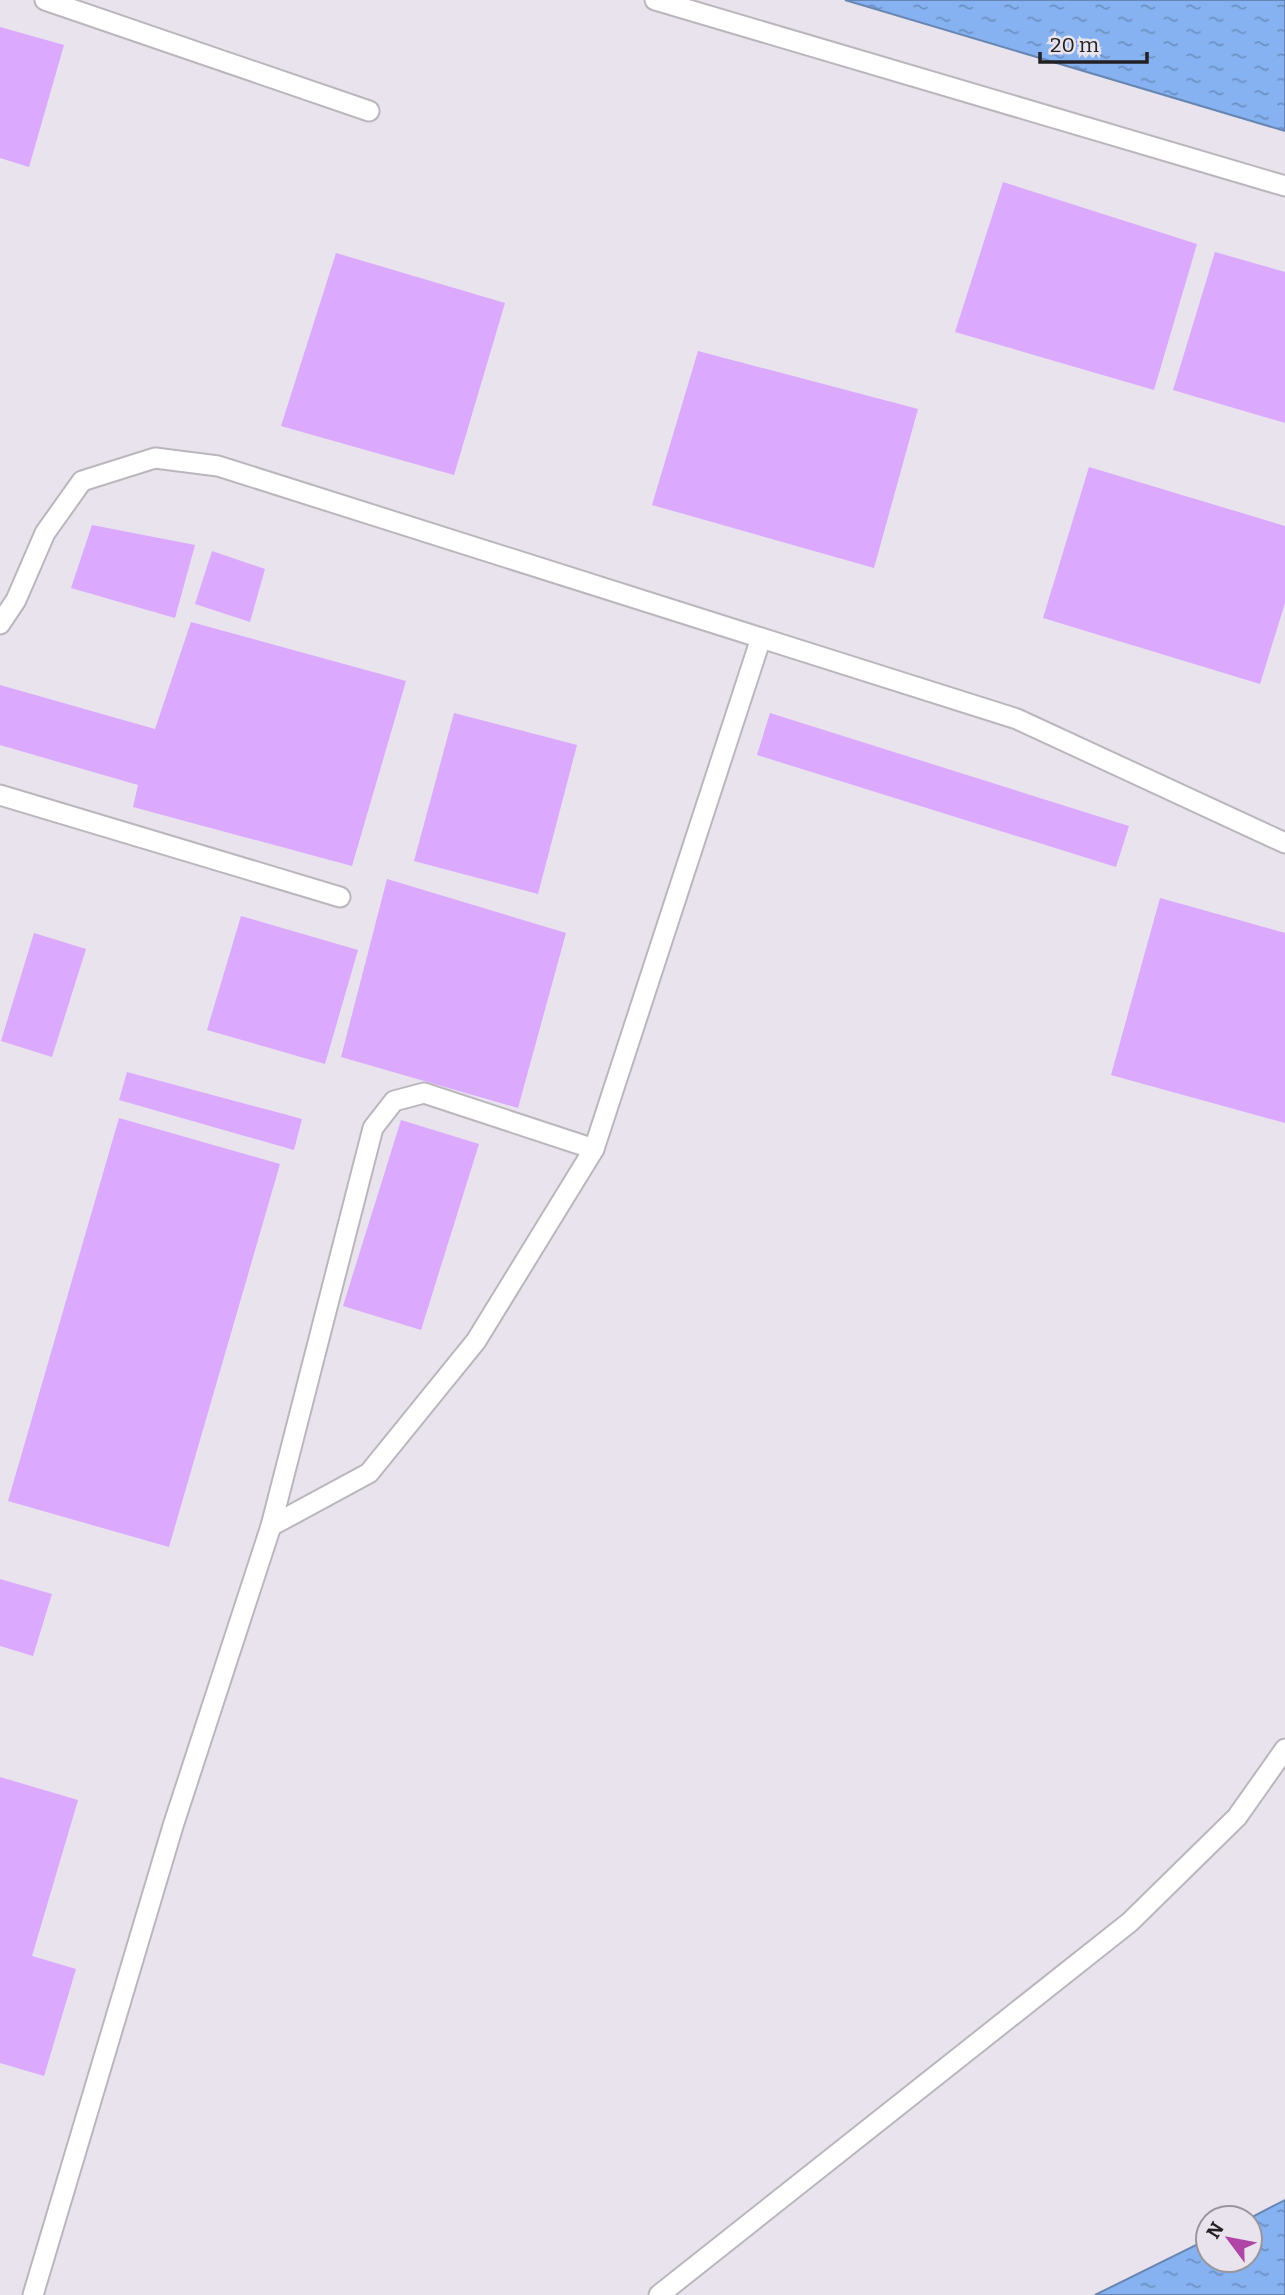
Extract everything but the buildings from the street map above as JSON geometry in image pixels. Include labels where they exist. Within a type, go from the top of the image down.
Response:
[{"type":"lane","points":[[45,0],[369,111]]},
{"type":"lane","points":[[655,0],[1285,186]]},
{"type":"lane","points":[[0,624],[16,600],[45,533],[82,481],[155,458],[218,466],[1017,719],[1285,843]]},
{"type":"lane","points":[[271,1526],[369,1473],[476,1341],[594,1149],[761,638]]},
{"type":"lane","points":[[0,795],[340,897]]},
{"type":"lane","points":[[33,2295],[173,1826],[271,1526],[373,1128],[394,1101],[424,1093],[594,1149]]},
{"type":"lane","points":[[659,2295],[1130,1922],[1237,1817],[1285,1749]]},
{"type":"water","points":[[845,0],[1285,0],[1285,131]]},
{"type":"water","points":[[1285,2200],[1285,2295],[1095,2295],[1194,2246],[1194,2274],[1264,2274],[1264,2211]]}]
